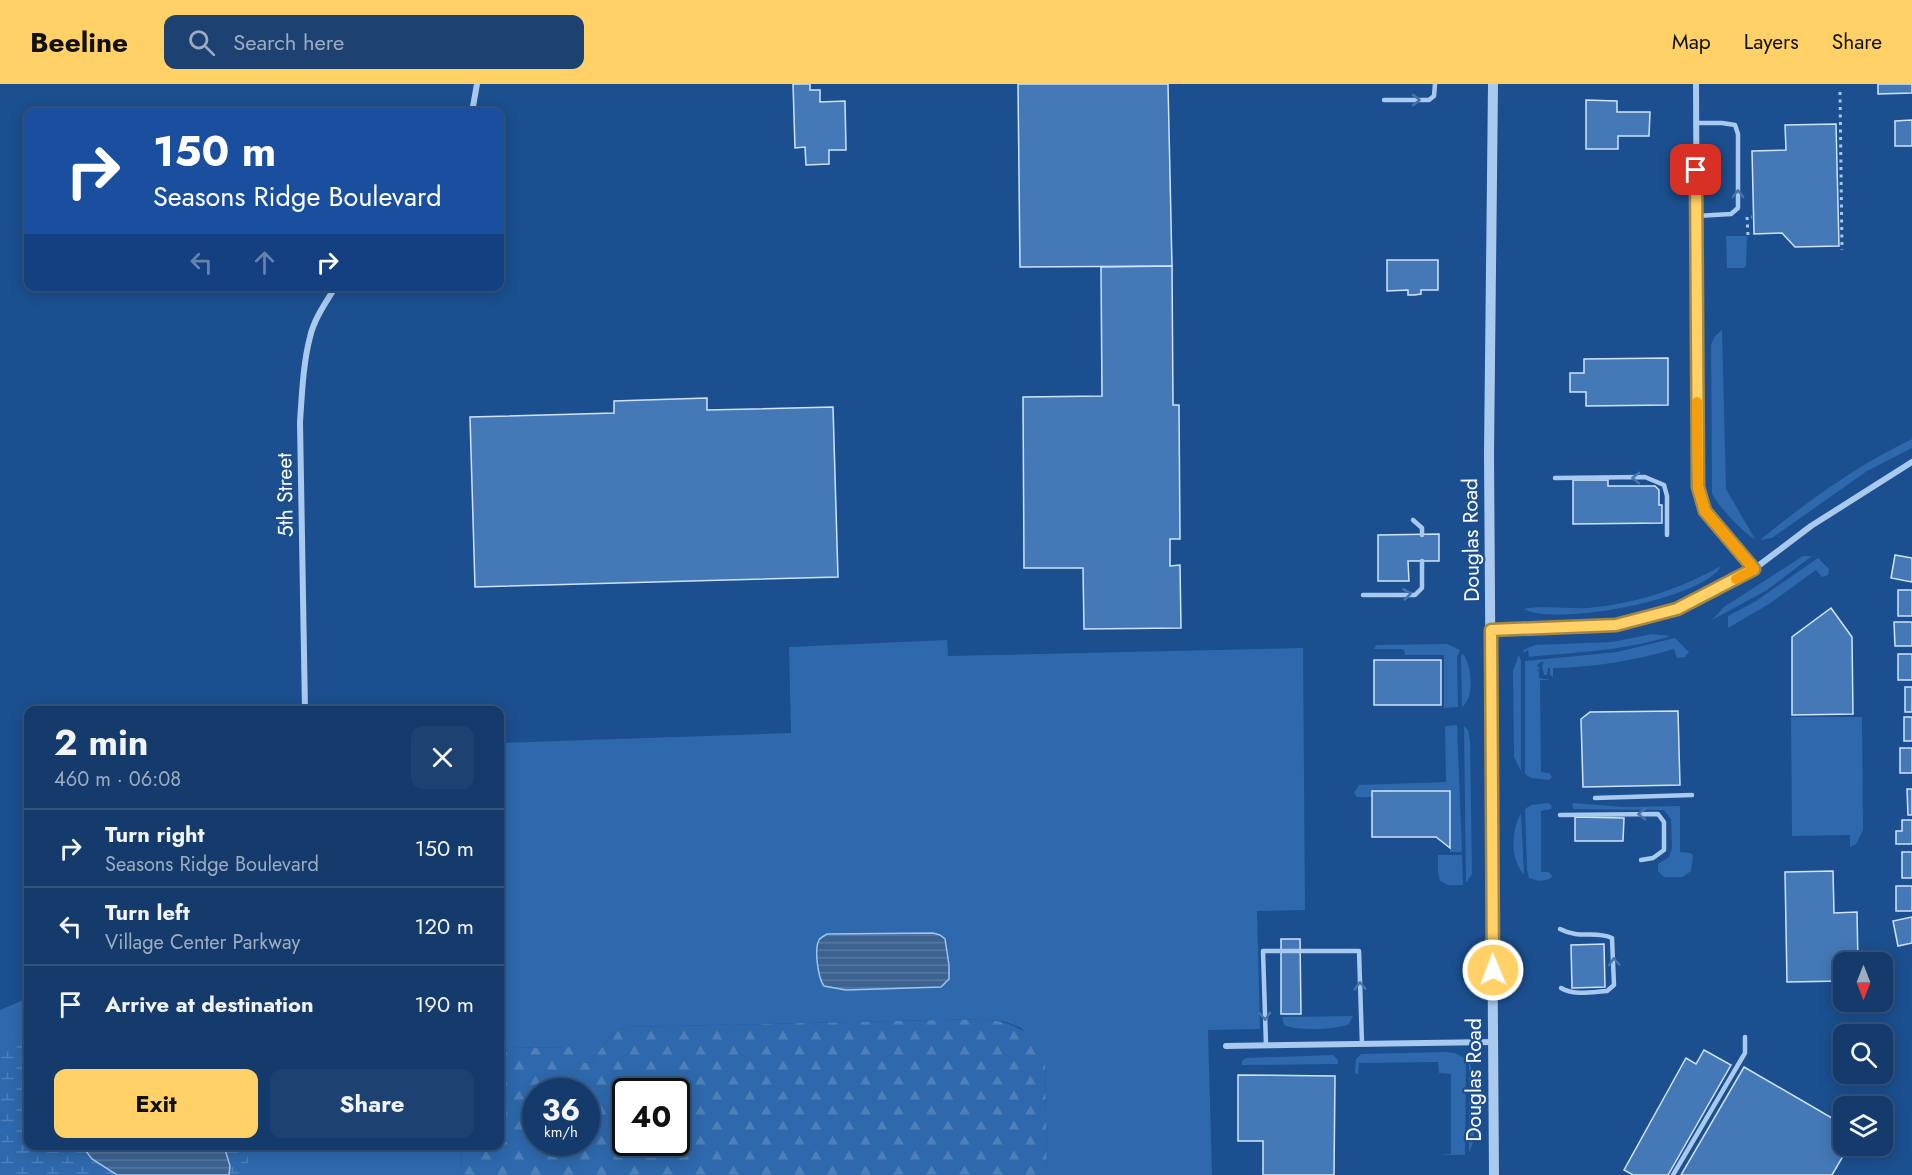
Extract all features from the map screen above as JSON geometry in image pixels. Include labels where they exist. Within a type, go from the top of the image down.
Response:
[{"type":"street","points":[[473,108],[477,84]]},
{"type":"street","name":"Douglas Road","points":[[1492,84],[1490,442],[1494,1175]]},
{"type":"street","points":[[1696,84],[1698,487],[1705,511],[1754,569]]},
{"type":"street","name":"5th Street","points":[[305,706],[300,422],[303,379],[310,335],[333,291]]},
{"type":"street","points":[[1491,630],[1616,625],[1677,609],[1754,569],[1811,526],[1912,462]]},
{"type":"street","points":[[1227,1046],[1493,1042]]},
{"type":"lane","points":[[1384,100],[1429,100],[1434,96],[1436,84]]},
{"type":"lane","points":[[1696,123],[1735,125],[1738,134],[1738,208],[1731,214],[1696,216]]},
{"type":"lane","points":[[1556,478],[1645,477],[1664,485],[1667,496],[1667,535]]},
{"type":"lane","points":[[1413,520],[1422,528],[1422,535]]},
{"type":"lane","points":[[1363,596],[1415,595],[1422,588],[1422,561]]},
{"type":"lane","points":[[1595,798],[1692,795]]},
{"type":"lane","points":[[1560,815],[1658,814],[1664,822],[1664,850],[1653,858],[1641,860]]},
{"type":"lane","points":[[1560,929],[1572,935],[1604,935],[1612,939],[1615,970],[1614,985],[1607,991],[1575,993],[1562,988]]},
{"type":"lane","points":[[1266,1045],[1263,951],[1359,951],[1362,1044]]},
{"type":"lane","points":[[1673,1175],[1745,1053],[1745,1036]]},
{"type":"path","points":[[1840,92],[1842,250]]},
{"type":"path","points":[[1748,235],[1748,217],[1752,217]]},
{"type":"green space","points":[[1726,236],[1747,236],[1746,266],[1744,268],[1727,268]]},
{"type":"green space","points":[[1722,330],[1726,489],[1755,539],[1731,518],[1712,493],[1711,345],[1715,336]]},
{"type":"green space","points":[[1912,439],[1912,448],[1867,471],[1772,538],[1760,540],[1833,485],[1891,449]]},
{"type":"green space","points":[[1803,556],[1812,556],[1767,590],[1712,620],[1724,607]]},
{"type":"green space","points":[[1818,558],[1829,569],[1828,575],[1822,577],[1816,570],[1769,604],[1728,628],[1728,616],[1756,601]]},
{"type":"green space","points":[[1721,566],[1709,578],[1687,589],[1628,607],[1565,615],[1541,614],[1524,609],[1536,607],[1588,608],[1623,603],[1690,582]]},
{"type":"green space","points":[[1652,634],[1670,636],[1635,645],[1582,652],[1529,657],[1528,650],[1524,653],[1523,650],[1535,645],[1612,642]]},
{"type":"green space","points":[[1675,638],[1689,652],[1685,657],[1677,658],[1674,649],[1614,663],[1553,668],[1553,677],[1550,675],[1550,668],[1548,668],[1547,675],[1544,675],[1542,666],[1544,662],[1537,665],[1540,669],[1537,670],[1539,678],[1550,680],[1540,680],[1541,772],[1549,773],[1552,777],[1549,780],[1531,778],[1525,774],[1525,661],[1617,652]]},
{"type":"green space","points":[[947,640],[948,656],[1303,648],[1305,910],[1257,911],[1260,1029],[1208,1030],[1212,1175],[1047,1175],[1045,1062],[1021,1028],[1006,1022],[986,1019],[625,1027],[612,1034],[591,1062],[584,1063],[571,1047],[504,1048],[504,743],[791,733],[789,647]]},
{"type":"green space","points":[[1447,644],[1460,650],[1457,657],[1458,707],[1444,708],[1444,655],[1405,655],[1404,650],[1401,649],[1374,649],[1376,645]]},
{"type":"green space","points":[[1462,653],[1468,664],[1471,680],[1469,696],[1462,707],[1461,659]]},
{"type":"green space","points":[[1519,655],[1521,661],[1521,771],[1514,757],[1513,671]]},
{"type":"green space","points":[[1791,717],[1862,717],[1863,830],[1856,844],[1850,847],[1850,835],[1792,836]]},
{"type":"green space","points":[[1457,725],[1462,852],[1450,852],[1450,791],[1372,791],[1372,797],[1357,797],[1354,793],[1359,785],[1446,782],[1445,726]]},
{"type":"green space","points":[[1464,726],[1468,730],[1470,741],[1472,874],[1466,883]]},
{"type":"green space","points":[[1549,803],[1552,806],[1551,809],[1541,811],[1541,872],[1549,872],[1552,876],[1545,880],[1537,880],[1529,878],[1527,869],[1525,809],[1531,805]]},
{"type":"green space","points":[[1573,803],[1624,807],[1680,806],[1680,852],[1693,855],[1691,871],[1683,877],[1664,877],[1658,871],[1658,864],[1669,857],[1672,848],[1671,819],[1664,810],[1574,809]]},
{"type":"green space","points":[[1521,813],[1524,875],[1514,853],[1515,828]]},
{"type":"green space","points":[[1438,855],[1462,855],[1463,885],[1448,885],[1440,881]]},
{"type":"green space","points":[[24,1000],[24,1150],[461,1150],[462,1175],[0,1175],[0,1010]]},
{"type":"green space","points":[[1353,1016],[1349,1024],[1335,1028],[1316,1029],[1289,1027],[1284,1025],[1282,1017]]},
{"type":"green space","points":[[986,1019],[1007,1023],[1029,1036],[1045,1062],[1047,1175],[462,1175],[461,1150],[504,1150],[504,1048],[571,1047],[580,1053],[584,1063],[591,1062],[612,1034],[625,1027]]},
{"type":"green space","points":[[24,1033],[24,1150],[85,1150],[92,1159],[117,1175],[0,1175],[0,1042]]},
{"type":"green space","points":[[1455,1053],[1466,1059],[1465,1155],[1439,1155],[1451,1154],[1451,1074],[1439,1073],[1438,1062],[1359,1063],[1358,1075],[1355,1072],[1356,1059],[1361,1054]]},
{"type":"green space","points":[[1333,1055],[1338,1060],[1338,1064],[1242,1065],[1242,1061],[1246,1058]]},
{"type":"green space","points":[[1469,1062],[1474,1080],[1475,1108],[1474,1135],[1469,1152]]},
{"type":"green space","points":[[225,1150],[248,1150],[248,1175],[229,1175],[230,1166]]},
{"type":"shaded area","points":[[933,933],[945,939],[949,965],[949,979],[941,987],[846,990],[824,986],[822,982],[817,963],[817,950],[819,940],[827,934]]},
{"type":"shaded area","points":[[85,1150],[225,1150],[230,1166],[229,1175],[117,1175],[92,1159]]},
{"type":"building","points":[[793,84],[810,84],[810,90],[820,90],[820,102],[845,101],[846,150],[829,150],[829,164],[806,165],[805,147],[795,148]]},
{"type":"building","points":[[1018,84],[1168,84],[1172,266],[1020,267]]},
{"type":"building","points":[[1878,84],[1912,84],[1912,93],[1878,94]]},
{"type":"building","points":[[1586,100],[1617,101],[1617,112],[1650,112],[1649,136],[1618,136],[1618,149],[1586,149]]},
{"type":"building","points":[[1912,120],[1912,146],[1895,146],[1895,121]]},
{"type":"building","points":[[1836,124],[1839,246],[1795,247],[1782,233],[1754,234],[1752,151],[1786,150],[1785,125]]},
{"type":"building","points":[[1387,260],[1438,260],[1438,290],[1421,290],[1421,294],[1414,295],[1408,295],[1408,290],[1387,291]]},
{"type":"building","points":[[1172,266],[1173,405],[1179,405],[1180,539],[1170,539],[1170,566],[1180,565],[1181,628],[1084,629],[1083,568],[1024,568],[1023,397],[1102,396],[1101,267]]},
{"type":"building","points":[[1668,358],[1668,405],[1586,406],[1586,392],[1570,392],[1570,373],[1584,373],[1584,359]]},
{"type":"building","points":[[707,398],[707,410],[833,407],[838,577],[475,587],[470,417],[614,413],[614,401]]},
{"type":"building","points":[[1573,480],[1608,480],[1608,486],[1655,486],[1659,490],[1659,505],[1662,505],[1662,523],[1573,524]]},
{"type":"building","points":[[1439,534],[1439,561],[1408,561],[1409,581],[1378,581],[1378,535]]},
{"type":"building","points":[[1895,555],[1912,558],[1912,582],[1891,578]]},
{"type":"building","points":[[1898,590],[1912,590],[1912,616],[1898,616]]},
{"type":"building","points":[[1831,608],[1852,637],[1853,714],[1792,715],[1792,637]]},
{"type":"building","points":[[1894,622],[1912,622],[1912,646],[1895,646]]},
{"type":"building","points":[[1898,654],[1912,654],[1912,680],[1898,680]]},
{"type":"building","points":[[1374,660],[1441,660],[1441,705],[1374,705]]},
{"type":"building","points":[[1905,687],[1912,687],[1912,712],[1905,712]]},
{"type":"building","points":[[1678,711],[1680,785],[1583,787],[1581,719],[1590,712]]},
{"type":"building","points":[[1904,717],[1912,717],[1912,741],[1904,741]]},
{"type":"building","points":[[1900,748],[1912,748],[1912,773],[1900,773]]},
{"type":"building","points":[[1907,789],[1912,789],[1912,815],[1908,815]]},
{"type":"building","points":[[1372,791],[1450,791],[1450,848],[1436,837],[1372,837]]},
{"type":"building","points":[[1575,817],[1624,818],[1623,841],[1575,841]]},
{"type":"building","points":[[1902,820],[1912,820],[1912,844],[1896,844],[1896,831],[1902,831]]},
{"type":"building","points":[[1902,852],[1912,852],[1912,878],[1902,878]]},
{"type":"building","points":[[1833,871],[1834,913],[1857,912],[1858,952],[1833,952],[1833,981],[1787,982],[1785,872]]},
{"type":"building","points":[[1896,886],[1912,886],[1912,911],[1896,911]]},
{"type":"building","points":[[1912,917],[1912,943],[1898,946],[1893,921]]},
{"type":"building","points":[[1281,939],[1300,939],[1301,1014],[1281,1014]]},
{"type":"building","points":[[1604,944],[1605,987],[1572,988],[1571,945]]},
{"type":"building","points":[[1704,1050],[1731,1065],[1668,1175],[1633,1175],[1624,1170],[1686,1058],[1696,1064]]},
{"type":"building","points":[[1744,1067],[1833,1119],[1833,1156],[1843,1156],[1832,1175],[1681,1175]]},
{"type":"building","points":[[1238,1075],[1335,1076],[1334,1175],[1263,1175],[1263,1141],[1238,1141]]},
{"type":"slow traffic","points":[[1697,402],[1698,487],[1705,511],[1754,569],[1736,579]]},
{"type":"route","points":[[1493,970],[1491,630],[1616,625],[1677,609],[1754,569],[1705,511],[1698,487],[1696,170]]}]
